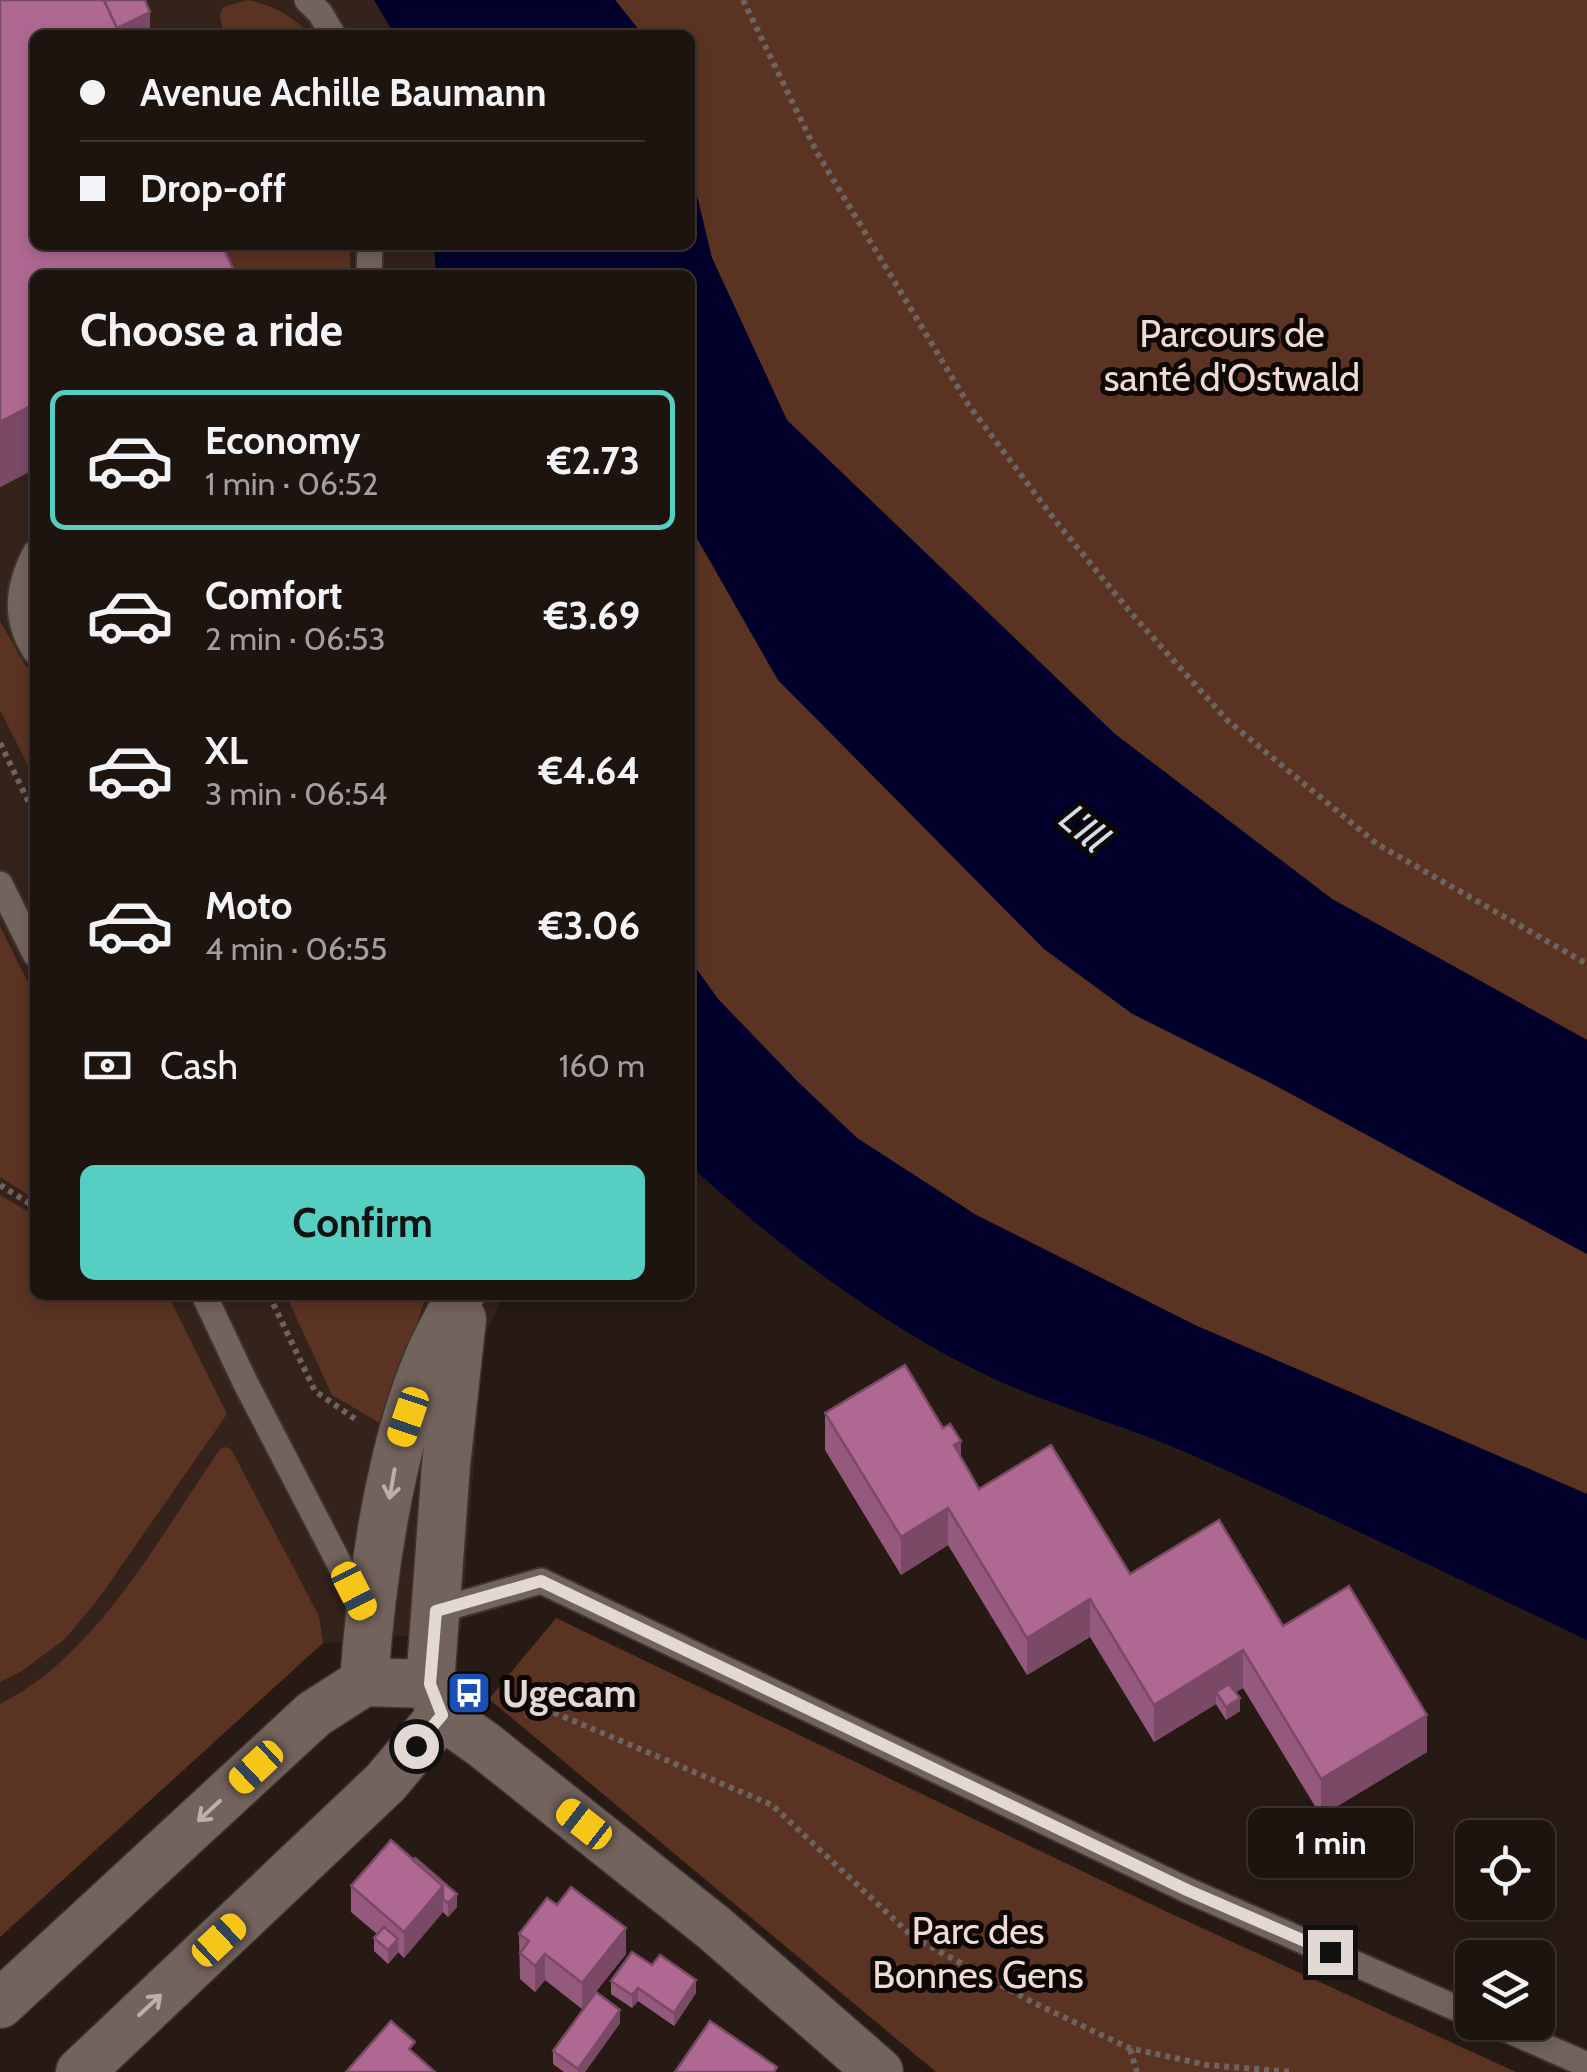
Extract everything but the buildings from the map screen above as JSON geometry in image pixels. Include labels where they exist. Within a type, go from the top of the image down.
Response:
[{"type":"street","points":[[364,1682],[369,1620],[398,1447],[428,1358],[459,1300]]},
{"type":"street","points":[[80,2072],[386,1782],[436,1700],[436,1611],[462,1300]]},
{"type":"street","points":[[0,2004],[314,1714],[364,1682],[436,1700],[484,1745],[714,1928],[879,2072]]},
{"type":"lane","points":[[307,0],[330,30]]},
{"type":"lane","points":[[30,567],[18,599],[22,624],[30,641]]},
{"type":"lane","points":[[0,884],[30,944]]},
{"type":"lane","points":[[206,1300],[369,1620]]},
{"type":"lane","points":[[436,1611],[541,1581],[1187,1890],[1455,2008]]},
{"type":"lane","points":[[1531,2040],[1587,2065]]},
{"type":"path","points":[[743,0],[816,151],[968,404],[1131,613],[1227,720],[1377,844],[1587,964]]},
{"type":"path","points":[[0,744],[30,805]]},
{"type":"path","points":[[0,1185],[30,1204]]},
{"type":"path","points":[[271,1300],[315,1391],[398,1447]]},
{"type":"path","points":[[484,1745],[502,1720],[548,1710],[772,1805],[913,1936],[1032,2002],[1129,2048],[1207,2066],[1293,2072]]},
{"type":"path","points":[[1129,2048],[1137,2072]]},
{"type":"shaded area","points":[[0,0],[374,0],[392,30],[30,30],[30,250],[434,250],[436,270],[30,270],[30,1300],[501,1300],[484,1337],[461,1631],[323,1643],[0,1937]]},
{"type":"green space","points":[[248,0],[266,5],[305,30],[223,30],[223,7]]},
{"type":"green space","name":"Parcours de santé d'Ostwald","points":[[615,0],[1587,0],[1587,1040],[1332,899],[1114,734],[786,420],[712,258],[695,188],[695,30],[639,30]]},
{"type":"green space","points":[[211,250],[350,250],[350,270],[208,270]]},
{"type":"green space","points":[[695,535],[778,680],[1131,1013],[1267,1081],[1587,1254],[1587,1494],[1197,1326],[976,1215],[857,1138],[718,999],[695,967]]},
{"type":"green space","points":[[0,621],[30,670],[30,769],[0,710]]},
{"type":"green space","points":[[0,926],[30,987],[30,1196],[0,1177]]},
{"type":"green space","points":[[0,1195],[30,1213],[30,1300],[170,1300],[227,1414],[99,1598],[65,1639],[0,1682]]},
{"type":"green space","points":[[288,1300],[424,1300],[385,1426],[332,1395]]},
{"type":"green space","points":[[225,1447],[231,1449],[319,1616],[323,1643],[0,1937],[0,1704],[35,1683],[96,1626]]},
{"type":"green space","name":"Parc des Bonnes Gens","points":[[556,1618],[1165,1911],[1516,2072],[936,2072],[489,1699]]},
{"type":"water","points":[[374,0],[615,0],[639,30],[392,30]]},
{"type":"water","name":"L'Ill","points":[[695,188],[712,258],[787,420],[1115,734],[1332,899],[1587,1040],[1587,1254],[1267,1081],[1131,1013],[1044,949],[778,680],[695,535],[695,270],[436,270],[434,250],[695,250]]},
{"type":"water","points":[[695,967],[718,999],[857,1138],[976,1215],[1197,1326],[1587,1494],[1587,1640],[1183,1451],[976,1370],[846,1292],[695,1169]]},
{"type":"place","name":"Ugecam","points":[[469,1693]]},
{"type":"route","points":[[416,1746],[442,1715],[430,1684],[436,1611],[541,1581],[1187,1890],[1330,1952]]}]
